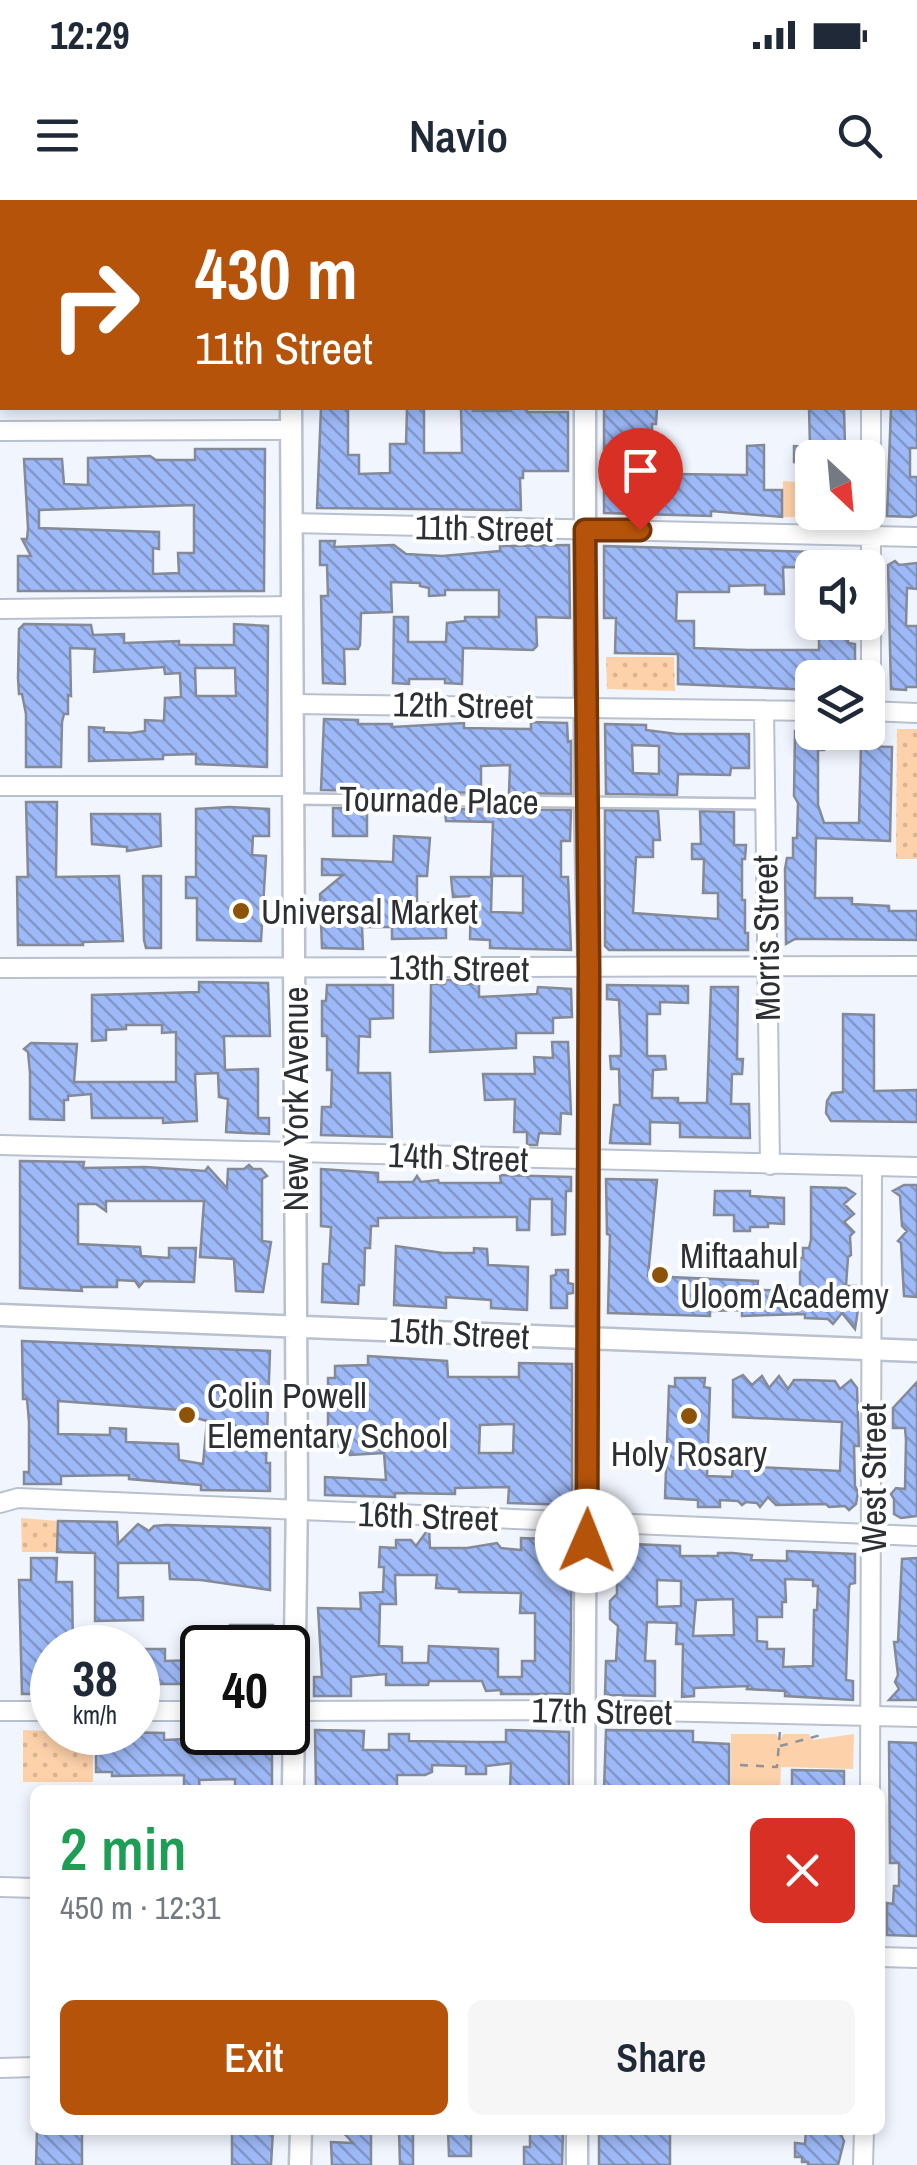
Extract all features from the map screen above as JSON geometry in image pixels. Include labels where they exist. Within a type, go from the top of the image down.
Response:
[{"type":"street","name":"New York Avenue","points":[[291,410],[296,1510],[293,1625]]},
{"type":"street","points":[[584,1785],[589,970],[585,410]]},
{"type":"street","points":[[870,660],[872,410]]},
{"type":"street","points":[[0,431],[290,430]]},
{"type":"street","name":"11th Street","points":[[291,524],[917,537]]},
{"type":"street","points":[[0,609],[292,606]]},
{"type":"street","name":"12th Street","points":[[293,704],[795,710]]},
{"type":"street","name":"Morris Street","points":[[764,710],[770,1165]]},
{"type":"street","points":[[885,712],[917,713]]},
{"type":"street","points":[[0,786],[293,792]]},
{"type":"street","name":"13th Street","points":[[0,968],[294,965],[589,970],[917,966]]},
{"type":"street","name":"14th Street","points":[[0,1145],[917,1167]]},
{"type":"street","name":"West Street","points":[[870,1785],[872,1166]]},
{"type":"street","name":"15th Street","points":[[0,1315],[917,1351]]},
{"type":"street","name":"16th Street","points":[[0,1503],[18,1498],[917,1536]]},
{"type":"street","name":"17th Street","points":[[310,1710],[584,1710],[917,1717]]},
{"type":"street","points":[[0,1711],[30,1711]]},
{"type":"street","name":"New York Avenue","points":[[292,1755],[293,1785]]},
{"type":"street","points":[[0,1888],[30,1888]]},
{"type":"street","points":[[885,1957],[917,1958]]},
{"type":"street","points":[[0,2068],[30,2067]]},
{"type":"street","points":[[300,2135],[300,2165]]},
{"type":"street","points":[[577,2135],[577,2165]]},
{"type":"street","points":[[863,2165],[864,2135]]},
{"type":"lane","name":"Tournade Place","points":[[293,792],[764,804]]},
{"type":"path","points":[[740,1765],[776,1766],[780,1730]]},
{"type":"path","points":[[779,1747],[821,1735],[820,1730]]},
{"type":"shaded area","points":[[783,481],[795,482],[795,517],[783,517]]},
{"type":"shaded area","points":[[606,657],[674,657],[675,691],[607,689]]},
{"type":"shaded area","points":[[897,729],[917,729],[917,859],[896,859]]},
{"type":"shaded area","points":[[21,1518],[58,1521],[57,1552],[22,1552]]},
{"type":"shaded area","points":[[23,1730],[30,1730],[30,1755],[93,1755],[93,1782],[23,1782]]},
{"type":"shaded area","points":[[731,1734],[776,1734],[780,1740],[783,1734],[809,1734],[812,1740],[854,1734],[853,1769],[781,1767],[780,1785],[731,1785]]},
{"type":"building","points":[[321,410],[348,410],[348,455],[359,455],[359,474],[390,473],[390,444],[406,444],[407,410],[424,410],[424,453],[462,453],[461,410],[568,412],[568,471],[523,471],[521,510],[317,508]]},
{"type":"building","points":[[604,410],[657,410],[652,442],[643,442],[644,477],[747,475],[747,446],[764,445],[764,490],[782,490],[782,517],[711,511],[711,516],[604,513]]},
{"type":"building","points":[[809,410],[844,410],[845,440],[810,440]]},
{"type":"building","points":[[891,410],[917,410],[917,448],[910,448],[910,477],[917,477],[917,515],[887,516]]},
{"type":"building","points":[[195,449],[265,449],[264,591],[18,591],[18,556],[31,556],[22,539],[27,539],[28,528],[24,459],[62,459],[64,484],[88,485],[88,458],[150,456],[156,460],[195,460]],"holes":[[[194,505],[194,553],[178,553],[179,573],[153,574],[153,548],[159,549],[159,532],[39,528],[39,510]]]},
{"type":"building","points":[[320,541],[335,541],[334,547],[394,545],[406,554],[442,556],[500,551],[500,546],[569,545],[570,618],[536,617],[537,646],[533,650],[463,648],[462,684],[445,683],[445,679],[393,683],[394,617],[408,617],[408,642],[446,642],[447,623],[465,621],[465,617],[499,617],[499,590],[445,590],[445,595],[429,596],[429,588],[420,583],[391,582],[392,612],[361,613],[360,645],[358,649],[344,649],[345,684],[323,683],[321,596],[328,596],[327,565],[320,565]]},
{"type":"building","points":[[604,546],[795,551],[795,567],[783,567],[784,594],[765,594],[765,585],[729,586],[729,592],[677,592],[676,621],[694,621],[694,648],[819,650],[819,640],[848,640],[855,644],[855,660],[795,660],[795,689],[678,684],[678,654],[615,653],[616,618],[604,618]]},
{"type":"building","points":[[895,561],[899,565],[917,563],[917,589],[907,588],[906,626],[917,626],[917,687],[906,690],[891,689],[888,565]]},
{"type":"building","points":[[24,624],[91,625],[93,635],[124,634],[124,643],[234,645],[234,624],[268,626],[267,767],[196,764],[196,754],[89,761],[89,727],[131,733],[145,731],[145,720],[164,721],[165,698],[181,697],[180,673],[165,674],[164,667],[94,672],[95,649],[70,648],[71,696],[68,695],[68,714],[64,714],[62,722],[61,767],[26,767],[26,714],[18,678],[19,629]],"holes":[[[195,668],[235,668],[236,696],[196,696]]]},
{"type":"building","points":[[324,719],[392,727],[464,723],[464,728],[531,729],[531,722],[567,723],[571,794],[509,793],[510,765],[481,766],[481,793],[321,790]]},
{"type":"building","points":[[605,724],[646,725],[646,730],[677,734],[749,734],[749,768],[731,768],[730,775],[678,774],[677,795],[606,794]],"holes":[[[632,745],[659,746],[659,774],[633,773]]]},
{"type":"building","points":[[795,731],[795,750],[818,750],[818,805],[824,823],[859,823],[861,750],[892,747],[890,841],[816,838],[815,898],[852,898],[852,904],[917,911],[917,940],[795,939],[786,944],[785,869],[787,858],[793,858],[793,838],[797,838],[798,803],[794,796]]},
{"type":"building","points":[[26,802],[57,802],[56,877],[119,876],[123,941],[18,945],[17,877],[28,877]]},
{"type":"building","points":[[333,808],[367,808],[367,836],[333,836]]},
{"type":"building","points":[[196,809],[269,809],[269,836],[253,836],[252,855],[266,856],[261,941],[197,940],[197,898],[186,898],[186,877],[196,877]]},
{"type":"building","points":[[424,809],[571,810],[570,841],[561,841],[561,877],[568,877],[571,950],[490,948],[490,940],[470,939],[471,896],[453,897],[451,877],[492,877],[491,912],[523,913],[523,876],[491,876],[493,822],[446,821],[445,811]]},
{"type":"building","points":[[605,810],[658,811],[660,840],[653,840],[653,857],[636,857],[633,913],[718,919],[718,893],[703,893],[704,859],[692,859],[692,844],[701,844],[700,811],[734,812],[734,845],[746,845],[742,900],[748,950],[609,950],[605,946]]},
{"type":"building","points":[[91,814],[160,814],[161,846],[127,851],[127,847],[92,844]]},
{"type":"building","points":[[394,836],[430,838],[427,876],[417,876],[417,903],[429,903],[429,910],[446,909],[446,938],[392,939],[392,927],[362,927],[363,949],[322,948],[320,894],[343,875],[322,875],[322,859],[393,862]]},
{"type":"building","points":[[143,876],[161,876],[161,948],[146,948],[144,940]]},
{"type":"building","points":[[446,980],[479,984],[479,997],[537,994],[538,987],[571,989],[572,1017],[553,1018],[553,1033],[516,1033],[516,1048],[430,1052],[431,984],[445,984]]},
{"type":"building","points":[[199,982],[268,983],[270,1036],[224,1036],[225,1070],[258,1069],[258,1118],[269,1118],[269,1134],[226,1132],[228,1099],[219,1097],[218,1073],[195,1074],[197,1121],[92,1118],[91,1094],[68,1096],[64,1100],[64,1120],[30,1119],[30,1073],[28,1052],[24,1049],[31,1043],[77,1044],[74,1082],[176,1082],[176,1032],[162,1033],[162,1025],[126,1025],[126,1029],[106,1030],[106,1040],[92,1041],[92,995],[199,992]]},
{"type":"building","points":[[327,985],[393,985],[393,1018],[370,1019],[370,1037],[359,1036],[358,1073],[390,1073],[392,1137],[321,1135],[322,1107],[331,1107],[332,1070],[327,1070],[327,1036],[322,1036],[322,1001],[326,1001]]},
{"type":"building","points":[[607,985],[688,986],[688,1003],[660,1002],[660,1014],[647,1014],[647,1056],[665,1056],[666,1069],[653,1070],[652,1098],[678,1098],[678,1103],[707,1103],[711,987],[738,987],[737,1059],[743,1059],[742,1074],[732,1074],[731,1104],[749,1104],[750,1138],[680,1137],[680,1123],[650,1122],[650,1144],[610,1143],[614,1105],[620,1105],[619,1069],[611,1069],[610,1056],[621,1056],[621,1042],[619,1000],[607,999]]},
{"type":"building","points":[[843,1014],[874,1015],[874,1091],[917,1090],[917,1122],[831,1121],[826,1113],[827,1101],[832,1093],[843,1092]]},
{"type":"building","points":[[552,1042],[568,1042],[571,1114],[561,1113],[560,1134],[539,1133],[537,1145],[527,1145],[527,1132],[514,1132],[515,1099],[485,1100],[483,1074],[535,1074],[534,1057],[553,1058]]},
{"type":"building","points":[[20,1161],[84,1162],[83,1168],[205,1171],[208,1167],[227,1188],[228,1169],[249,1165],[261,1169],[267,1176],[262,1179],[262,1241],[271,1242],[263,1292],[236,1291],[234,1259],[200,1257],[204,1201],[106,1201],[106,1211],[96,1204],[78,1204],[78,1244],[140,1247],[141,1256],[169,1258],[169,1248],[196,1248],[194,1282],[144,1281],[139,1287],[135,1281],[117,1280],[117,1287],[81,1287],[82,1291],[20,1288]]},
{"type":"building","points":[[321,1169],[378,1173],[378,1182],[413,1182],[417,1176],[421,1182],[439,1183],[501,1183],[500,1175],[571,1177],[571,1191],[566,1191],[565,1234],[552,1235],[552,1199],[530,1199],[529,1230],[517,1230],[517,1217],[378,1218],[378,1226],[371,1226],[370,1248],[365,1248],[364,1285],[359,1285],[358,1304],[322,1302],[323,1264],[329,1264],[331,1227],[321,1226]]},
{"type":"building","points":[[606,1179],[657,1180],[648,1276],[758,1281],[757,1290],[800,1291],[800,1258],[811,1240],[811,1187],[846,1188],[855,1194],[844,1204],[854,1214],[844,1222],[854,1232],[850,1236],[846,1286],[856,1286],[859,1303],[855,1329],[842,1313],[833,1324],[828,1319],[805,1318],[805,1314],[742,1316],[742,1310],[710,1311],[710,1316],[608,1313],[610,1235]]},
{"type":"building","points":[[904,1185],[917,1185],[917,1297],[904,1296],[898,1241],[907,1231],[902,1226],[900,1196],[893,1191]]},
{"type":"building","points":[[715,1191],[750,1191],[750,1196],[784,1198],[784,1224],[768,1223],[768,1227],[734,1231],[734,1215],[714,1215]]},
{"type":"building","points":[[396,1246],[443,1253],[487,1249],[488,1265],[528,1267],[527,1310],[491,1308],[491,1300],[446,1297],[446,1308],[394,1305]]},
{"type":"building","points":[[556,1270],[568,1270],[568,1283],[573,1284],[573,1293],[567,1294],[567,1308],[551,1308],[551,1276],[556,1275]]},
{"type":"building","name":"Colin Powell Elementary School","points":[[22,1341],[270,1351],[266,1463],[270,1463],[270,1491],[201,1490],[201,1485],[129,1479],[129,1475],[61,1476],[61,1484],[24,1484],[24,1472],[29,1472],[29,1422],[27,1399],[23,1399]],"holes":[[[58,1401],[194,1411],[193,1417],[207,1421],[203,1464],[179,1460],[178,1444],[126,1442],[126,1429],[110,1428],[110,1435],[58,1434]]]},
{"type":"building","points":[[368,1356],[447,1361],[448,1377],[519,1377],[519,1363],[572,1364],[572,1505],[508,1503],[509,1487],[455,1488],[455,1494],[395,1493],[395,1497],[325,1495],[325,1477],[386,1480],[384,1453],[350,1455],[349,1450],[335,1450],[335,1438],[328,1438],[328,1378],[335,1378],[335,1366],[368,1365]],"holes":[[[514,1424],[513,1453],[479,1453],[480,1425]]]},
{"type":"building","points":[[743,1375],[752,1385],[762,1376],[769,1388],[779,1376],[788,1389],[794,1380],[835,1381],[840,1389],[851,1380],[857,1388],[859,1446],[854,1446],[858,1492],[856,1504],[849,1510],[826,1504],[776,1505],[768,1497],[760,1507],[757,1503],[742,1505],[738,1501],[720,1500],[720,1507],[698,1507],[698,1500],[665,1498],[669,1386],[675,1387],[675,1378],[705,1378],[704,1387],[710,1388],[707,1476],[732,1477],[733,1466],[840,1471],[842,1422],[733,1417],[733,1380]]},
{"type":"building","points":[[917,1382],[917,1516],[901,1518],[894,1514],[891,1494],[896,1488],[905,1489],[906,1440],[905,1428],[893,1428],[893,1408]]},
{"type":"building","points":[[58,1521],[117,1522],[118,1544],[138,1524],[149,1531],[154,1526],[166,1525],[270,1528],[270,1590],[170,1579],[169,1563],[118,1563],[118,1598],[143,1597],[143,1620],[95,1621],[95,1553],[57,1552]]},
{"type":"building","points":[[429,1528],[430,1548],[497,1543],[501,1548],[521,1550],[521,1538],[572,1540],[570,1694],[501,1694],[501,1690],[486,1691],[482,1681],[386,1685],[386,1674],[351,1677],[351,1696],[314,1696],[314,1677],[322,1677],[318,1608],[361,1609],[360,1593],[383,1592],[380,1547],[396,1548],[396,1540],[411,1540],[416,1546]],"holes":[[[395,1575],[437,1575],[436,1588],[521,1593],[520,1613],[535,1613],[535,1661],[522,1661],[522,1677],[498,1677],[498,1649],[429,1646],[428,1663],[402,1663],[402,1647],[379,1646],[380,1604],[396,1604]]]},
{"type":"building","points":[[607,1543],[680,1546],[680,1556],[733,1553],[752,1555],[751,1560],[787,1561],[787,1551],[855,1554],[855,1583],[849,1588],[846,1680],[853,1681],[853,1700],[785,1696],[785,1691],[747,1689],[748,1686],[694,1688],[694,1696],[682,1697],[683,1644],[676,1644],[677,1623],[647,1622],[645,1661],[655,1661],[655,1696],[605,1695],[606,1661],[616,1661],[618,1626],[610,1619],[610,1601],[617,1594],[617,1571],[608,1571]],"holes":[[[785,1579],[813,1580],[813,1586],[818,1586],[813,1666],[783,1667],[784,1649],[767,1649],[767,1642],[757,1641],[757,1617],[782,1617],[782,1602],[786,1602]],[[657,1580],[681,1581],[681,1606],[657,1607]],[[733,1599],[734,1635],[693,1636],[696,1600]]]},
{"type":"building","points":[[31,1558],[57,1558],[56,1582],[72,1582],[73,1625],[30,1625],[30,1694],[22,1694],[19,1580],[31,1580]]},
{"type":"building","points":[[917,1558],[917,1700],[889,1700],[899,1689],[895,1682],[898,1675],[894,1642],[898,1642],[902,1559]]},
{"type":"building","points":[[160,1649],[165,1649],[165,1661],[180,1661],[180,1684],[160,1684]]},
{"type":"building","points":[[315,1730],[364,1731],[363,1750],[389,1750],[389,1734],[409,1734],[409,1741],[506,1742],[506,1730],[569,1732],[569,1785],[510,1785],[511,1763],[486,1766],[486,1774],[466,1774],[466,1766],[432,1765],[432,1772],[425,1775],[397,1775],[397,1785],[316,1785]]},
{"type":"building","points":[[606,1730],[693,1731],[693,1742],[729,1744],[729,1785],[604,1785]]},
{"type":"building","points":[[160,1733],[164,1733],[164,1740],[180,1739],[180,1755],[272,1755],[272,1785],[235,1785],[235,1779],[199,1780],[200,1785],[184,1785],[184,1775],[112,1776],[112,1772],[96,1772],[96,1755],[160,1755]]},
{"type":"building","points":[[889,1742],[917,1743],[917,1936],[887,1935],[887,1903],[893,1904],[894,1886],[899,1886],[899,1863],[890,1863]]},
{"type":"building","points":[[792,1770],[844,1771],[844,1785],[792,1785]]},
{"type":"building","points":[[37,2135],[82,2135],[82,2165],[36,2165]]},
{"type":"building","points":[[232,2135],[273,2135],[271,2165],[232,2165]]},
{"type":"building","points":[[346,2135],[371,2135],[371,2165],[332,2165],[331,2142],[353,2143]]},
{"type":"building","points":[[399,2135],[413,2135],[413,2165],[400,2165]]},
{"type":"building","points":[[448,2135],[471,2135],[471,2156],[449,2156]]},
{"type":"building","points":[[530,2135],[563,2135],[562,2165],[524,2165],[524,2147],[530,2147]]},
{"type":"building","points":[[599,2135],[670,2135],[670,2165],[599,2165]]},
{"type":"building","points":[[806,2135],[841,2135],[844,2141],[838,2165],[802,2162],[802,2157],[795,2157],[795,2143],[805,2144]]},
{"type":"place","name":"Universal Market","points":[[241,911]]},
{"type":"place","name":"Miftaahul Uloom Academy","points":[[660,1275]]},
{"type":"place","name":"Colin Powell Elementary School","points":[[187,1415]]},
{"type":"place","name":"Holy Rosary","points":[[689,1416]]},
{"type":"route","points":[[587,1541],[589,970],[585,530],[640,530]]}]
